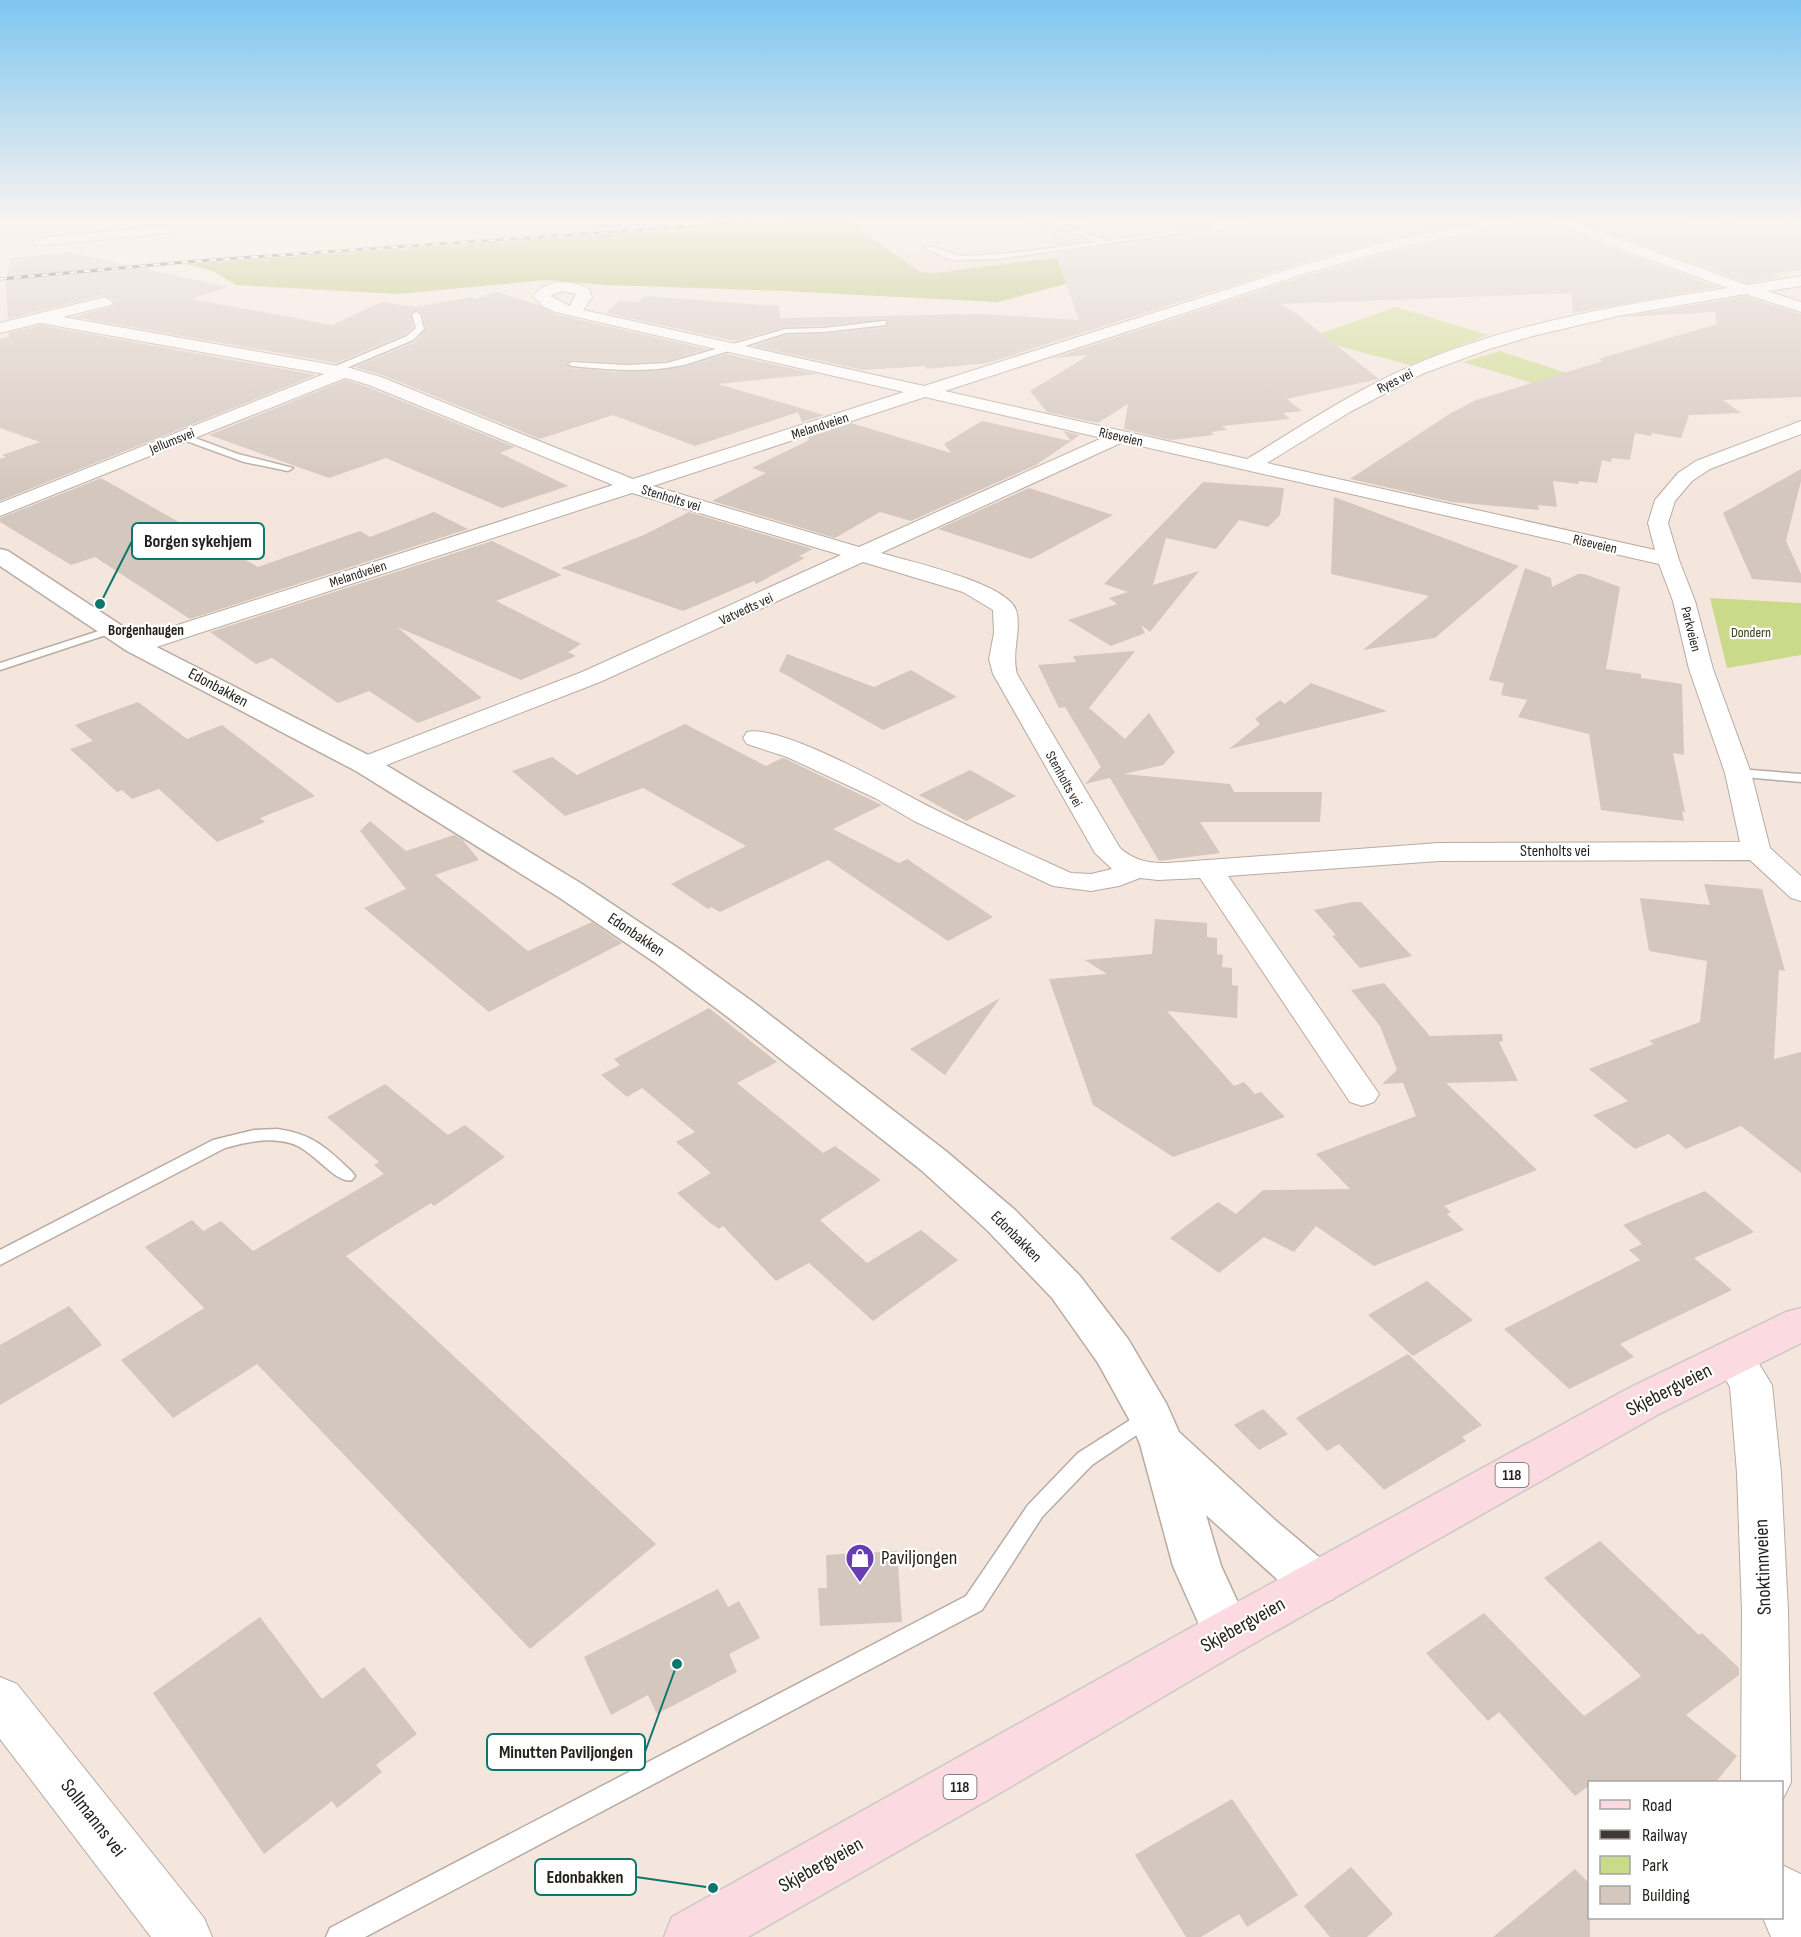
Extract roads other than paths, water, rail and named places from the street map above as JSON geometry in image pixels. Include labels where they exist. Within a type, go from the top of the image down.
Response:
[{"type":"main road","name":"Skjebergveien","points":[[692,1937],[1644,1401],[1801,1324]]},
{"type":"street","points":[[0,327],[67,311]]},
{"type":"street","name":"Melandveien","points":[[124,638],[632,486],[1174,311]]},
{"type":"street","name":"Ryes vei","points":[[1250,465],[1377,390],[1440,360],[1471,349],[1564,324],[1632,311]]},
{"type":"street","name":"Riseveien","points":[[574,312],[1668,560]]},
{"type":"street","name":"Stenholts vei","points":[[40,318],[339,371],[375,381],[632,486],[971,586],[997,601],[1004,609],[1006,633],[1001,659],[1005,674],[1109,853],[1119,864],[1155,872],[1439,852],[1756,851]]},
{"type":"street","name":"Jellumsvei","points":[[0,510],[339,371]]},
{"type":"street","name":"Parkveien","points":[[1756,851],[1738,773],[1701,669],[1684,601],[1668,560],[1658,523],[1660,509],[1674,487],[1703,465],[1801,427]]},
{"type":"street","name":"Vatvedts vei","points":[[366,765],[591,678],[1119,437]]},
{"type":"street","name":"Edonbakken","points":[[0,556],[124,638],[366,765],[564,887],[669,957],[934,1161],[1001,1221],[1066,1287],[1113,1351],[1156,1430],[1197,1566],[1227,1634]]},
{"type":"street","name":"Stenholts vei","points":[[756,738],[796,751],[885,792],[924,815],[1064,880],[1082,884],[1098,883],[1117,879],[1136,869]]},
{"type":"street","points":[[1756,851],[1801,892]]},
{"type":"street","points":[[1209,869],[1362,1094]]},
{"type":"street","name":"Snoktinnveien","points":[[1734,1357],[1751,1385],[1759,1473],[1765,1611],[1766,1781]]},
{"type":"street","name":"Edonbakken","points":[[1156,1430],[1258,1535],[1316,1584]]},
{"type":"street","name":"Sollmanns vei","points":[[0,1700],[184,1937]]},
{"type":"street","points":[[1783,1896],[1786,1909],[1799,1937]]},
{"type":"lane","points":[[339,371],[410,338],[420,329],[416,314]]},
{"type":"lane","points":[[572,364],[615,368],[665,366],[785,331],[824,330],[883,323]]},
{"type":"lane","points":[[184,436],[237,459],[288,468]]},
{"type":"lane","points":[[0,667],[124,638]]},
{"type":"lane","points":[[1738,773],[1801,778]]},
{"type":"lane","points":[[0,1258],[219,1144],[245,1136],[271,1134],[296,1137],[313,1146],[346,1176]]},
{"type":"lane","points":[[339,1937],[974,1603],[1035,1511],[1085,1459],[1156,1430]]},
{"type":"place","name":"Borgen sykehjem","points":[[100,604]]},
{"type":"place","name":"Paviljongen","points":[[860,1584]]},
{"type":"place","name":"Minutten Paviljongen","points":[[677,1664]]},
{"type":"place","name":"Edonbakken","points":[[713,1888]]},
{"type":"district","name":"Borgenhaugen","points":[[146,630]]},
{"type":"park label","name":"Dondern","points":[[1751,632]]}]
